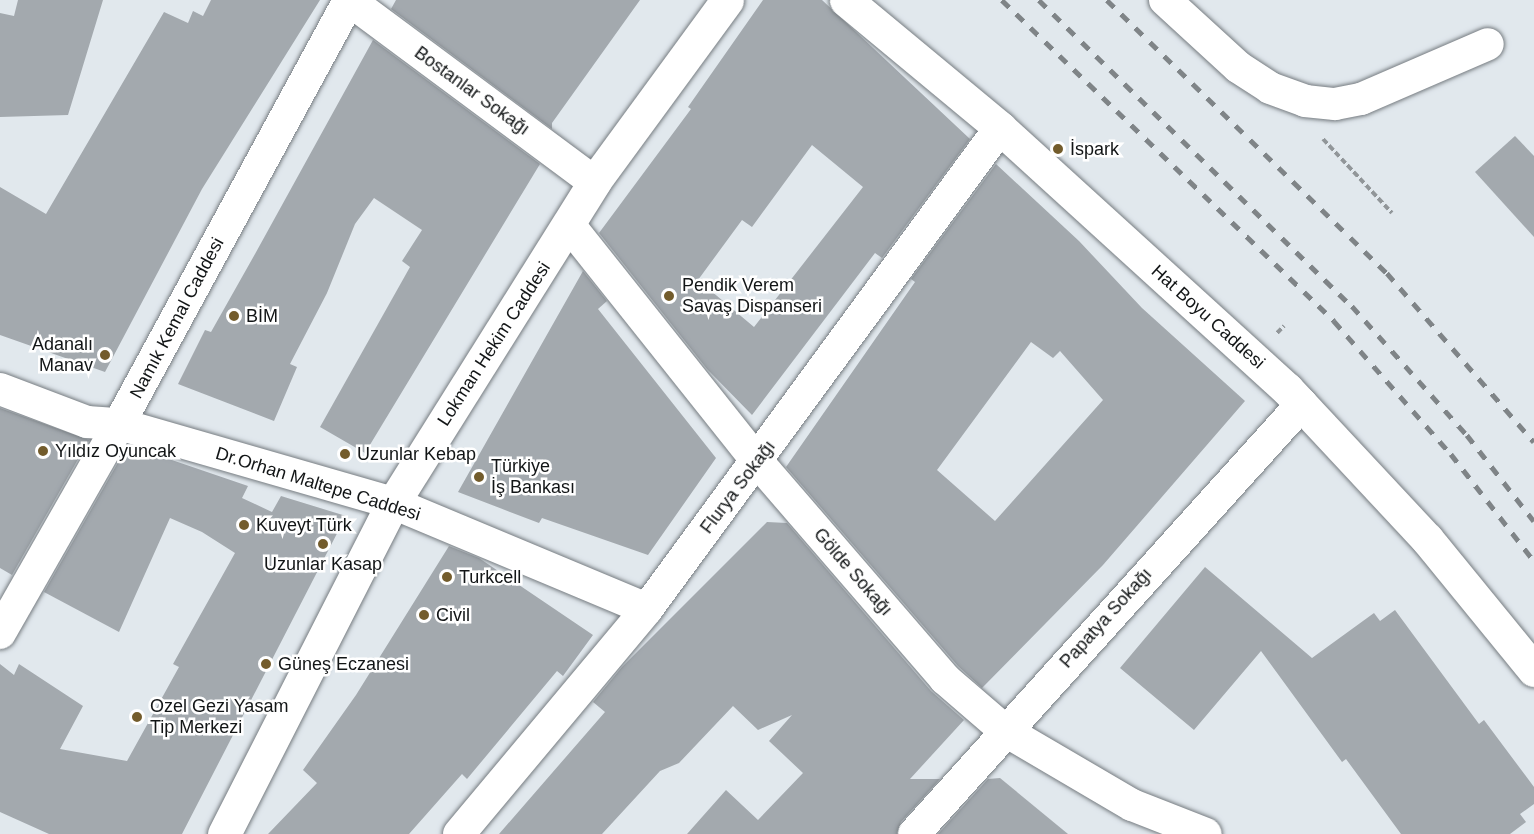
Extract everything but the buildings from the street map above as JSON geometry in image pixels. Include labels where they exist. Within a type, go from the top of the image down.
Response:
[{"type":"street","name":"Bostanlar Sokağı","points":[[349,0],[594,182]]},
{"type":"street","name":"Namık Kemal Caddesi","points":[[0,633],[119,424],[349,0]]},
{"type":"street","name":"Lokman Hekim Caddesi","points":[[224,834],[393,503],[570,226],[594,182],[727,0]]},
{"type":"street","name":"Hat Boyu Caddesi","points":[[846,0],[1000,128],[1302,404],[1427,539],[1534,670]]},
{"type":"street","points":[[1165,0],[1238,67],[1270,88],[1305,101],[1335,104],[1361,99],[1488,44]]},
{"type":"street","name":"Flurya Sokağı","points":[[459,834],[647,609],[758,461],[1000,128]]},
{"type":"street","name":"Gölde Sokağı","points":[[570,226],[758,461],[945,679],[1004,730],[1132,805],[1206,834]]},
{"type":"street","name":"Dr.Orhan Maltepe Caddesi","points":[[0,372],[94,406],[119,424]]},
{"type":"street","name":"Dr.Orhan Maltepe Caddesi","points":[[0,389],[87,422],[119,424],[393,503],[647,609]]},
{"type":"street","name":"Papatya Sokağı","points":[[914,834],[1004,730],[1302,404]]},
{"type":"path","points":[[1349,163],[1392,213]]},
{"type":"railway","points":[[1002,0],[1334,321],[1451,454],[1534,561]]},
{"type":"railway","points":[[1039,0],[1352,306],[1467,435],[1534,521]]},
{"type":"railway","points":[[1107,0],[1387,273],[1534,442]]},
{"type":"place","name":"İspark","points":[[1058,149]]},
{"type":"place","name":"Pendik Verem Savaş Dispanseri","points":[[669,296]]},
{"type":"place","name":"BİM","points":[[234,316]]},
{"type":"place","name":"Adanalı Manav","points":[[105,355]]},
{"type":"place","name":"Yıldız Oyuncak","points":[[43,451]]},
{"type":"place","name":"Uzunlar Kebap","points":[[345,454]]},
{"type":"place","name":"Türkiye İş Bankası","points":[[479,477]]},
{"type":"place","name":"Kuveyt Türk","points":[[244,525]]},
{"type":"place","name":"Uzunlar Kasap","points":[[323,544]]},
{"type":"place","name":"Turkcell","points":[[447,577]]},
{"type":"place","name":"Civil","points":[[424,615]]},
{"type":"place","name":"Güneş Eczanesi","points":[[266,664]]},
{"type":"place","name":"Ozel Gezi Yasam Tip Merkezi","points":[[137,717]]}]
